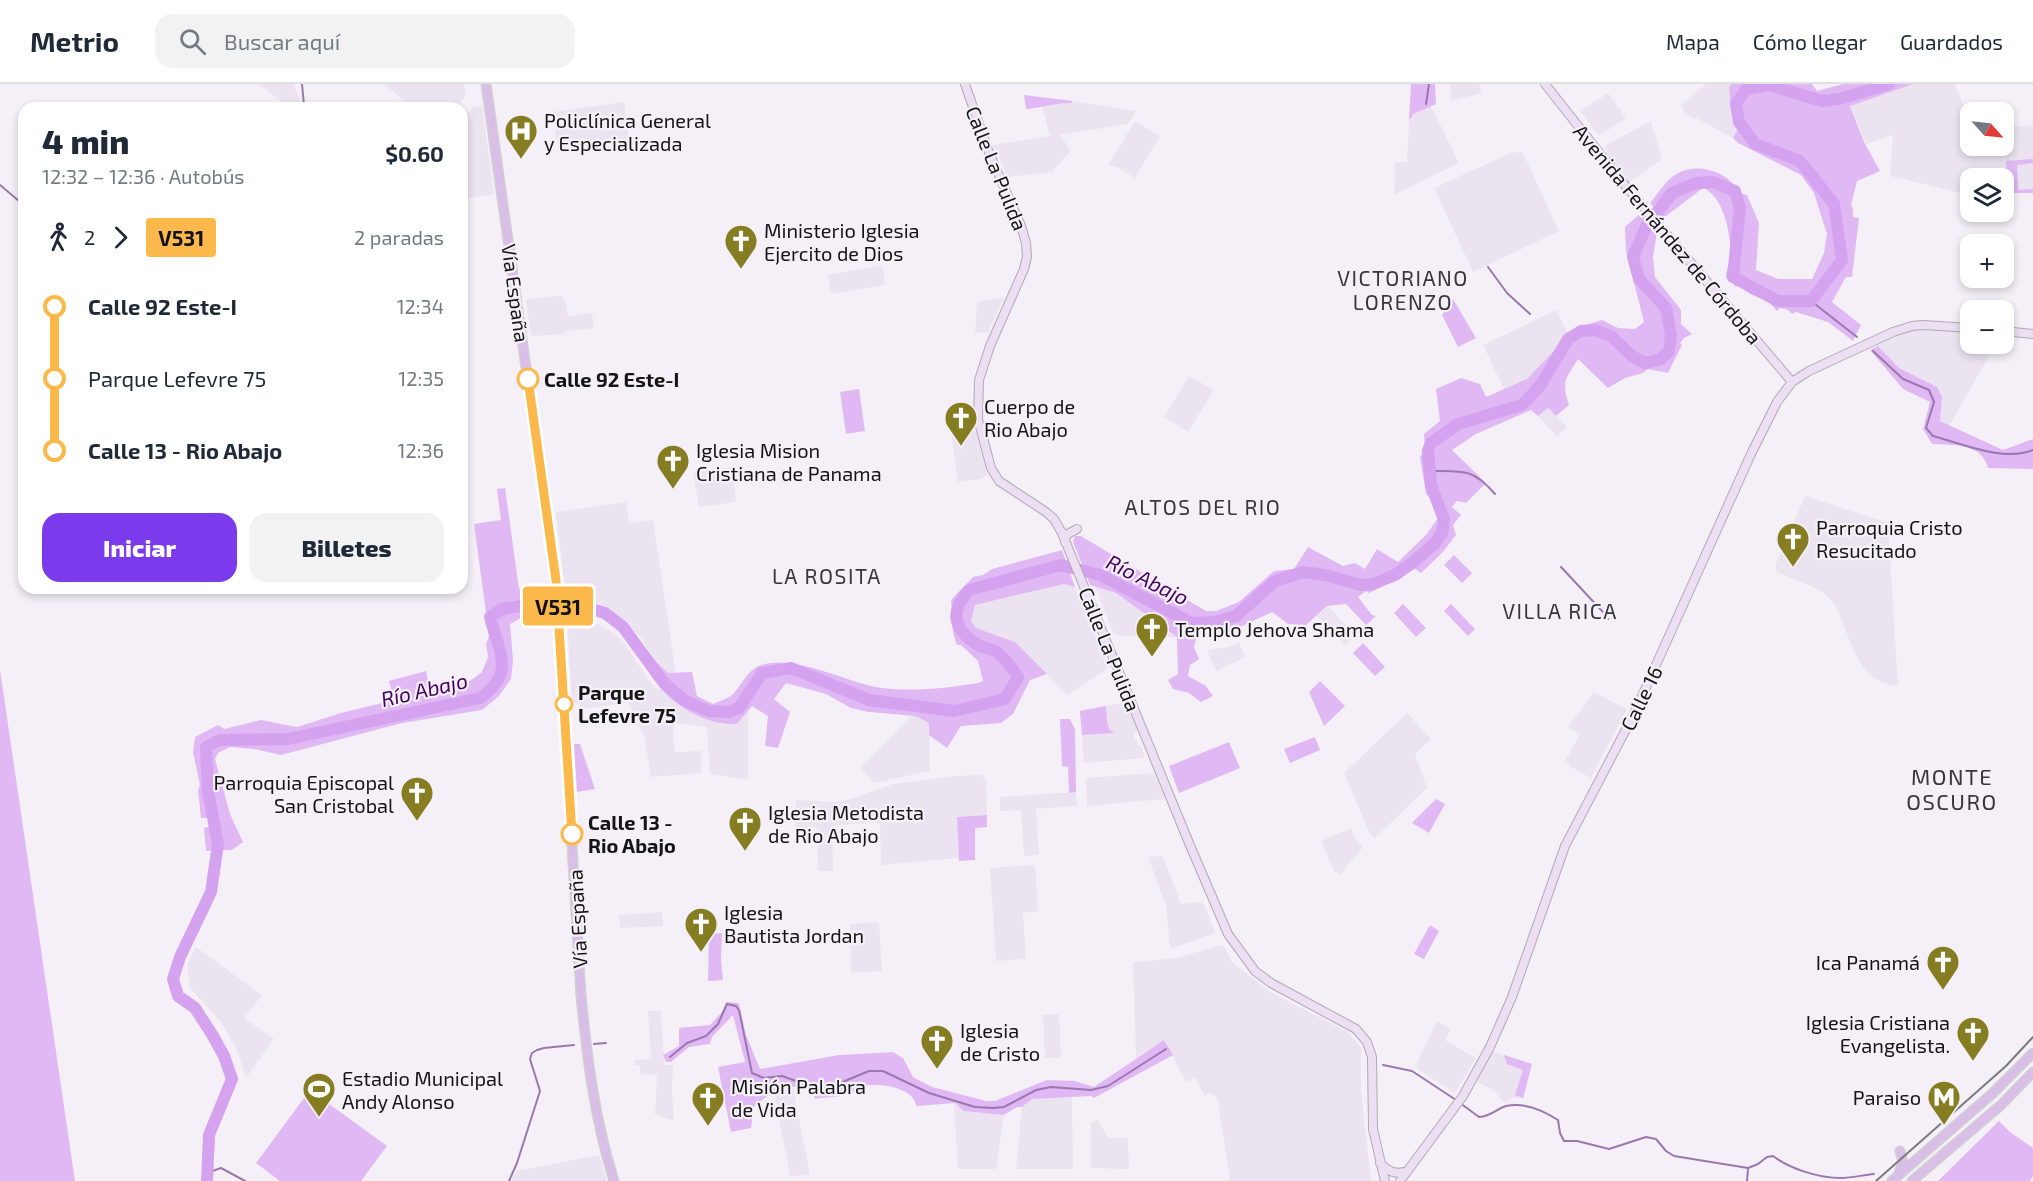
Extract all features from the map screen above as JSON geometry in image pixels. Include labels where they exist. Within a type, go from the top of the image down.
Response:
[{"type":"main road","name":"Vía España","points":[[486,84],[557,590],[581,985],[588,1064],[600,1132],[614,1181]]},
{"type":"main road","name":"Calle La Pulida","points":[[965,84],[988,150],[1021,226],[1027,257],[1024,269],[990,346],[979,380],[978,419],[992,468],[999,481],[1054,519],[1069,550],[1189,843],[1228,934],[1237,949],[1255,971],[1271,983],[1356,1029],[1367,1042],[1372,1057],[1372,1129],[1384,1181]]},
{"type":"main road","name":"Avenida Fernández de Córdoba","points":[[1545,84],[1643,207],[1792,382]]},
{"type":"main road","name":"Calle 16","points":[[1400,1181],[1455,1107],[1490,1047],[1512,996],[1565,846],[1637,708],[1777,402],[1792,382],[1809,371],[1905,328],[1923,325],[1960,327]]},
{"type":"main road","points":[[2014,332],[2033,334]]},
{"type":"main road","points":[[1065,542],[1066,535],[1077,529]]},
{"type":"main road","points":[[1893,1180],[1993,1093],[2033,1053]]},
{"type":"main road","points":[[1912,1181],[2001,1105],[2031,1075]]},
{"type":"main road","points":[[1893,1180],[1901,1171],[1903,1162],[1900,1150]]},
{"type":"main road","points":[[1379,1162],[1391,1172],[1408,1171]]},
{"type":"main road","points":[[1376,1181],[1379,1162]]},
{"type":"shaded area","points":[[258,84],[294,84],[300,102],[283,102]]},
{"type":"shaded area","points":[[383,84],[464,84],[466,95],[461,102],[406,102]]},
{"type":"shaded area","points":[[1411,84],[1435,84],[1436,104],[1413,114],[1409,119]]},
{"type":"shaded area","points":[[1450,84],[1479,84],[1482,93],[1451,101]]},
{"type":"shaded area","points":[[1706,84],[1732,84],[1729,87],[1731,111],[1738,128],[1733,138],[1684,112],[1681,105]]},
{"type":"shaded area","points":[[1732,84],[1812,84],[1817,91],[1843,84],[1913,84],[1850,106],[1864,142],[1880,171],[1857,181],[1851,205],[1853,217],[1859,218],[1852,277],[1846,277],[1832,302],[1861,325],[1853,341],[1828,322],[1796,312],[1792,314],[1780,308],[1777,311],[1767,300],[1736,287],[1728,278],[1726,279],[1730,260],[1730,241],[1722,209],[1711,193],[1703,188],[1662,219],[1650,203],[1668,181],[1683,171],[1702,169],[1720,174],[1734,185],[1739,193],[1747,195],[1759,223],[1756,270],[1778,279],[1812,279],[1824,253],[1827,234],[1814,193],[1801,175],[1738,143],[1733,138],[1738,128],[1731,111],[1729,86]]},
{"type":"shaded area","points":[[1913,84],[1955,84],[1962,102],[1960,102],[1960,156],[2014,156],[2014,126],[2033,125],[2033,193],[2014,193],[2014,168],[1960,168],[1960,193],[1890,176],[1893,135],[1866,144],[1850,105]]},
{"type":"shaded area","points":[[1608,93],[1626,118],[1599,136],[1580,111]]},
{"type":"shaded area","points":[[1024,95],[1072,101],[1072,103],[1026,109]]},
{"type":"shaded area","points":[[1072,101],[1136,111],[1128,124],[1060,135],[1071,151],[1052,172],[1008,177],[993,145],[1050,136],[1042,107]]},
{"type":"shaded area","points":[[624,102],[629,139],[558,151],[553,112]]},
{"type":"shaded area","points":[[482,106],[494,194],[468,198],[468,113],[474,107]]},
{"type":"shaded area","points":[[1431,106],[1459,163],[1394,195],[1395,162],[1407,162],[1409,119],[1412,114]]},
{"type":"shaded area","points":[[1135,121],[1160,136],[1135,178],[1117,167],[1108,165]]},
{"type":"shaded area","points":[[1651,121],[1662,159],[1628,183],[1605,152],[1606,145]]},
{"type":"shaded area","points":[[1522,151],[1559,231],[1473,272],[1434,188],[1508,154]]},
{"type":"shaded area","points":[[2033,159],[2033,163],[2017,165],[2018,190],[2033,189],[2033,193],[2014,193],[2014,168],[2006,168],[2006,161]]},
{"type":"shaded area","points":[[1641,213],[1657,232],[1653,257],[1655,277],[1681,310],[1681,324],[1692,334],[1680,343],[1682,345],[1668,373],[1648,369],[1608,388],[1578,359],[1565,385],[1569,405],[1556,416],[1548,408],[1538,416],[1531,410],[1476,434],[1452,450],[1486,483],[1466,503],[1457,501],[1452,507],[1461,515],[1453,525],[1456,535],[1442,553],[1421,573],[1415,569],[1369,593],[1366,591],[1358,597],[1372,615],[1376,616],[1366,625],[1346,604],[1327,606],[1306,625],[1288,624],[1272,612],[1238,628],[1198,632],[1194,647],[1199,659],[1190,665],[1188,676],[1206,686],[1213,696],[1201,702],[1189,693],[1173,689],[1168,680],[1178,674],[1177,637],[1116,593],[1090,585],[1073,542],[1075,536],[1081,536],[1206,611],[1216,611],[1239,602],[1274,571],[1294,569],[1308,547],[1343,566],[1355,563],[1365,569],[1377,549],[1398,562],[1426,535],[1440,515],[1436,504],[1426,494],[1420,457],[1425,449],[1424,434],[1440,421],[1436,389],[1461,378],[1480,384],[1486,397],[1527,379],[1569,335],[1583,326],[1602,320],[1618,328],[1635,329],[1644,322],[1626,251],[1625,227]]},
{"type":"shaded area","points":[[882,265],[885,285],[831,294],[828,275]]},
{"type":"shaded area","points":[[562,295],[568,316],[592,313],[594,328],[566,331],[563,334],[533,336],[526,300]]},
{"type":"shaded area","points":[[1004,298],[988,332],[975,333],[977,302]]},
{"type":"shaded area","points":[[1453,299],[1476,338],[1458,347],[1442,315]]},
{"type":"shaded area","points":[[1556,310],[1569,335],[1527,379],[1505,391],[1483,345]]},
{"type":"shaded area","points":[[1922,328],[1960,330],[1960,354],[1990,354],[1949,426],[1940,421],[1942,397],[1937,387],[1899,368],[1875,343],[1897,334]]},
{"type":"shaded area","points":[[1878,346],[1899,368],[1937,387],[1942,397],[1940,421],[2003,450],[2033,439],[2033,469],[1988,468],[1980,454],[1966,447],[1932,444],[1923,429],[1930,402],[1903,389],[1870,350]]},
{"type":"shaded area","points":[[1189,376],[1214,390],[1188,432],[1164,417]]},
{"type":"shaded area","points":[[859,389],[865,431],[846,434],[840,392]]},
{"type":"shaded area","points":[[1548,408],[1567,427],[1557,437],[1538,416]]},
{"type":"shaded area","points":[[973,430],[976,432],[987,474],[982,479],[958,482],[951,432]]},
{"type":"shaded area","points":[[732,467],[736,502],[699,507],[693,472]]},
{"type":"shaded area","points":[[505,488],[519,589],[549,585],[550,615],[521,618],[510,624],[513,660],[511,679],[498,697],[482,710],[402,723],[281,755],[230,747],[218,753],[215,759],[230,814],[243,842],[232,850],[206,851],[204,828],[211,826],[209,818],[201,818],[198,790],[200,785],[193,752],[195,737],[218,725],[224,729],[261,720],[297,727],[394,700],[389,681],[426,671],[431,691],[470,681],[482,672],[488,657],[486,644],[489,635],[474,524],[501,520],[497,489]]},
{"type":"shaded area","points":[[1805,496],[1888,523],[1898,686],[1883,683],[1865,670],[1854,652],[1837,608],[1826,595],[1777,572],[1775,566]]},
{"type":"shaded area","points":[[626,502],[629,523],[653,520],[676,674],[667,673],[652,658],[642,639],[609,608],[565,589],[556,512]]},
{"type":"shaded area","points":[[1062,550],[1075,587],[1064,584],[975,605],[971,621],[976,628],[1015,642],[1047,674],[1030,680],[1013,714],[1001,723],[961,726],[947,748],[929,735],[929,723],[915,716],[851,708],[826,694],[786,683],[774,699],[790,712],[778,748],[765,746],[768,716],[752,706],[737,724],[718,723],[698,716],[680,706],[665,693],[645,666],[652,658],[668,673],[692,672],[697,696],[713,704],[733,694],[756,667],[775,663],[806,666],[882,688],[930,689],[978,683],[983,681],[978,661],[961,645],[957,645],[955,639],[951,600],[973,577],[983,575],[992,569]]},
{"type":"shaded area","points":[[1454,555],[1472,573],[1462,583],[1444,565]]},
{"type":"shaded area","points":[[1064,584],[1075,587],[1109,668],[1068,695],[1015,642],[976,628],[971,621],[975,605]]},
{"type":"shaded area","points":[[1095,586],[1116,593],[1177,637],[1118,636],[1113,633]]},
{"type":"shaded area","points":[[1403,604],[1426,628],[1416,637],[1394,613]]},
{"type":"shaded area","points":[[1451,604],[1475,629],[1468,636],[1444,611]]},
{"type":"shaded area","points":[[1328,606],[1355,635],[1345,645],[1317,616]]},
{"type":"shaded area","points":[[567,618],[595,622],[616,634],[654,688],[662,689],[693,714],[724,725],[737,724],[748,711],[748,780],[710,774],[707,727],[674,723],[675,752],[701,751],[701,773],[651,777],[644,736],[628,702],[580,710],[579,702],[572,703]]},
{"type":"shaded area","points":[[1239,642],[1245,657],[1216,671],[1207,650],[1228,647]]},
{"type":"shaded area","points":[[1363,643],[1385,667],[1375,676],[1353,653]]},
{"type":"shaded area","points":[[0,670],[75,1181],[0,1181]]},
{"type":"shaded area","points":[[1320,681],[1345,706],[1324,726],[1309,692]]},
{"type":"shaded area","points":[[1594,692],[1627,709],[1591,778],[1564,763],[1580,734],[1568,727]]},
{"type":"shaded area","points":[[1126,702],[1138,731],[1134,732],[1134,739],[1137,739],[1145,758],[1084,763],[1080,711]]},
{"type":"shaded area","points":[[1106,706],[1108,726],[1115,733],[1082,735],[1080,711]]},
{"type":"shaded area","points":[[1407,713],[1431,739],[1415,754],[1427,788],[1374,839],[1344,773]]},
{"type":"shaded area","points":[[911,716],[929,723],[930,771],[874,783],[860,768]]},
{"type":"shaded area","points":[[1060,719],[1070,719],[1075,729],[1076,792],[1069,793],[1068,767],[1062,766]]},
{"type":"shaded area","points":[[1315,737],[1320,750],[1290,763],[1284,749]]},
{"type":"shaded area","points":[[1229,742],[1240,768],[1179,793],[1169,766]]},
{"type":"shaded area","points":[[574,744],[580,744],[595,789],[577,792]]},
{"type":"shaded area","points":[[1154,773],[1165,799],[1087,806],[1086,778]]},
{"type":"shaded area","points":[[982,775],[986,780],[987,815],[957,817],[959,858],[881,865],[880,823],[850,824],[832,826],[833,871],[818,871],[817,827],[795,828],[796,800],[835,802],[893,784],[953,776]]},
{"type":"shaded area","points":[[1076,792],[1077,806],[1036,809],[1039,855],[1024,856],[1021,810],[1000,811],[1000,797]]},
{"type":"shaded area","points":[[1436,799],[1445,804],[1429,833],[1412,823]]},
{"type":"shaded area","points":[[987,815],[987,827],[975,828],[975,860],[959,861],[957,817]]},
{"type":"shaded area","points":[[1351,828],[1363,847],[1340,875],[1334,871],[1321,841]]},
{"type":"shaded area","points":[[1163,856],[1181,904],[1203,902],[1215,933],[1170,949],[1166,906],[1148,857]]},
{"type":"shaded area","points":[[1035,865],[1038,911],[1023,913],[1026,959],[996,961],[990,868]]},
{"type":"shaded area","points":[[662,912],[663,926],[620,928],[619,915]]},
{"type":"shaded area","points":[[879,922],[882,971],[851,973],[850,924]]},
{"type":"shaded area","points":[[1430,925],[1439,931],[1424,959],[1414,954]]},
{"type":"shaded area","points":[[722,933],[723,980],[708,981],[709,934]]},
{"type":"shaded area","points":[[1220,945],[1224,947],[1233,963],[1272,993],[1346,1031],[1361,1048],[1361,1089],[1371,1181],[1230,1181],[1218,1100],[1211,1093],[1205,1096],[1195,1078],[1186,1082],[1164,1040],[1136,1058],[1133,962],[1177,958]]},
{"type":"shaded area","points":[[196,947],[262,995],[244,1018],[274,1039],[246,1078],[237,1050],[222,1023],[190,988],[187,965]]},
{"type":"shaded area","points":[[726,1002],[739,1003],[746,1035],[760,1069],[839,1055],[893,1052],[903,1058],[913,1077],[932,1087],[986,1101],[995,1101],[1047,1080],[1075,1081],[1094,1087],[1164,1040],[1173,1055],[1094,1098],[1091,1096],[1032,1099],[1022,1107],[1017,1107],[1004,1115],[964,1111],[955,1103],[916,1106],[909,1094],[887,1086],[864,1086],[849,1094],[815,1099],[811,1088],[787,1088],[773,1093],[754,1106],[751,1128],[731,1132],[718,1067],[745,1062],[733,1015],[712,1037],[710,1044],[689,1047],[671,1062],[666,1062],[663,1055],[679,1046],[679,1028],[710,1025],[722,1012]]},
{"type":"shaded area","points":[[648,1011],[661,1011],[664,1065],[673,1065],[674,1121],[655,1115],[657,1075],[640,1074],[640,1065],[635,1065],[635,1060],[651,1059]]},
{"type":"shaded area","points":[[1059,1014],[1061,1058],[1045,1058],[1043,1015]]},
{"type":"shaded area","points":[[1437,1021],[1451,1029],[1445,1040],[1476,1058],[1455,1093],[1416,1068]]},
{"type":"shaded area","points":[[1491,1051],[1532,1064],[1523,1098],[1512,1098],[1505,1103],[1493,1090],[1476,1081]]},
{"type":"shaded area","points":[[1504,1055],[1532,1064],[1523,1098],[1515,1095],[1523,1070],[1507,1064]]},
{"type":"shaded area","points":[[793,1087],[810,1175],[790,1176],[774,1091]]},
{"type":"shaded area","name":"Estadio Municipal Andy Alonso","points":[[310,1090],[387,1146],[361,1181],[280,1181],[256,1163]]},
{"type":"shaded area","points":[[1072,1096],[1073,1169],[1016,1169],[1022,1107],[1032,1099]]},
{"type":"shaded area","points":[[954,1103],[965,1111],[1004,1115],[996,1169],[958,1169]]},
{"type":"shaded area","points":[[1098,1120],[1108,1138],[1128,1138],[1129,1169],[1091,1168],[1091,1123]]},
{"type":"shaded area","points":[[1999,1121],[2033,1148],[2033,1176],[2030,1181],[1938,1181]]},
{"type":"shaded area","points":[[599,1155],[607,1181],[511,1181],[516,1171]]},
{"type":"waterway","points":[[302,84],[304,102]]},
{"type":"waterway","points":[[1426,104],[1429,84]]},
{"type":"waterway","name":"Río Abajo","points":[[207,1181],[209,1135],[232,1079],[224,1056],[213,1036],[195,1008],[178,996],[173,979],[180,957],[211,892],[218,844],[208,791],[206,747],[220,740],[288,739],[480,698],[491,689],[501,671],[500,652],[490,617],[502,609],[538,603],[569,602],[605,613],[623,627],[664,683],[685,701],[709,711],[728,712],[739,708],[762,673],[791,668],[869,700],[954,711],[1005,699],[1018,677],[997,652],[980,646],[960,628],[956,614],[962,598],[969,590],[1061,565],[1100,575],[1192,623],[1214,622],[1236,616],[1275,581],[1303,572],[1325,575],[1361,585],[1373,584],[1395,575],[1416,560],[1435,543],[1442,533],[1444,520],[1431,485],[1428,450],[1431,443],[1458,424],[1522,405],[1540,386],[1568,339],[1581,331],[1595,330],[1611,336],[1632,356],[1645,363],[1661,359],[1669,351],[1671,335],[1666,308],[1639,279],[1633,257],[1646,227],[1672,193],[1696,183],[1713,182],[1735,191],[1740,208],[1733,277],[1778,301],[1811,301],[1842,260],[1834,204],[1800,161],[1755,144],[1739,122],[1736,104],[1746,89],[1769,85],[1822,101],[1839,99],[1889,84]]},
{"type":"waterway","points":[[0,185],[18,200]]},
{"type":"waterway","points":[[1488,267],[1507,293],[1530,314]]},
{"type":"waterway","points":[[1811,301],[1857,337]]},
{"type":"waterway","points":[[1873,351],[1903,379],[1929,390],[1934,402],[1926,428],[1933,436],[1996,453],[2009,454],[2033,450]]},
{"type":"waterway","points":[[1430,471],[1459,471],[1473,475],[1495,494]]},
{"type":"waterway","points":[[1561,567],[1608,619]]},
{"type":"waterway","points":[[670,1057],[687,1043],[706,1036],[718,1024],[727,1004],[736,1006],[739,1010],[752,1073],[764,1078],[782,1076],[810,1086],[828,1088],[869,1071],[883,1071],[929,1093],[975,1107],[993,1108],[1004,1107],[1036,1090],[1051,1087],[1091,1090],[1108,1086],[1166,1049]]},
{"type":"waterway","points":[[594,1044],[606,1043]]},
{"type":"waterway","points":[[509,1181],[540,1091],[530,1059],[532,1053],[544,1048],[574,1045]]},
{"type":"waterway","points":[[1383,1065],[1412,1071],[1456,1100]]},
{"type":"waterway","points":[[1460,1103],[1479,1117],[1506,1106],[1520,1105],[1534,1108],[1558,1120],[1564,1141],[1577,1141],[1609,1149],[1646,1137],[1656,1139],[1666,1151],[1674,1156],[1748,1168],[1773,1156],[1796,1169],[1832,1178],[1874,1174]]},
{"type":"waterway","points":[[207,1173],[221,1168],[245,1181]]},
{"type":"waterway","points":[[1747,1181],[1748,1169]]},
{"type":"railway","points":[[1876,1181],[2006,1066],[2033,1037]]},
{"type":"bus line","name":"V531","points":[[528,379],[556,580],[572,834]]},
{"type":"place","name":"Policlínica General y Especializada","points":[[521,160]]},
{"type":"place","name":"Ministerio Iglesia Ejercito de Dios","points":[[741,270]]},
{"type":"place","name":"Calle 92 Este-I","points":[[528,379]]},
{"type":"place","name":"Cuerpo de Rio Abajo","points":[[961,447]]},
{"type":"place","name":"Iglesia Mision Cristiana de Panama","points":[[673,490]]},
{"type":"place","name":"Parroquia Cristo Resucitado","points":[[1793,568]]},
{"type":"place","name":"Templo Jehova Shama","points":[[1152,658]]},
{"type":"place","name":"Parque Lefevre 75","points":[[564,704]]},
{"type":"place","name":"Parroquia Episcopal San Cristobal","points":[[417,822]]},
{"type":"place","name":"Calle 13 - Rio Abajo","points":[[572,834]]},
{"type":"place","name":"Iglesia Metodista de Rio Abajo","points":[[745,852]]},
{"type":"place","name":"Iglesia Bautista Jordan","points":[[701,953]]},
{"type":"place","name":"Ica Panamá","points":[[1943,991]]},
{"type":"place","name":"Iglesia Cristiana Evangelista.","points":[[1973,1062]]},
{"type":"place","name":"Iglesia de Cristo","points":[[937,1070]]},
{"type":"place","name":"Estadio Municipal Andy Alonso","points":[[319,1118]]},
{"type":"place","name":"Paraiso","points":[[1944,1126]]},
{"type":"place","name":"Misión Palabra de Vida","points":[[708,1127]]},
{"type":"district","name":"VICTORIANO LORENZO","points":[[1403,289]]},
{"type":"district","name":"ALTOS DEL RIO","points":[[1203,506]]},
{"type":"district","name":"LA ROSITA","points":[[827,575]]},
{"type":"district","name":"VILLA RICA","points":[[1560,610]]},
{"type":"district","name":"MONTE OSCURO","points":[[1952,788]]}]
